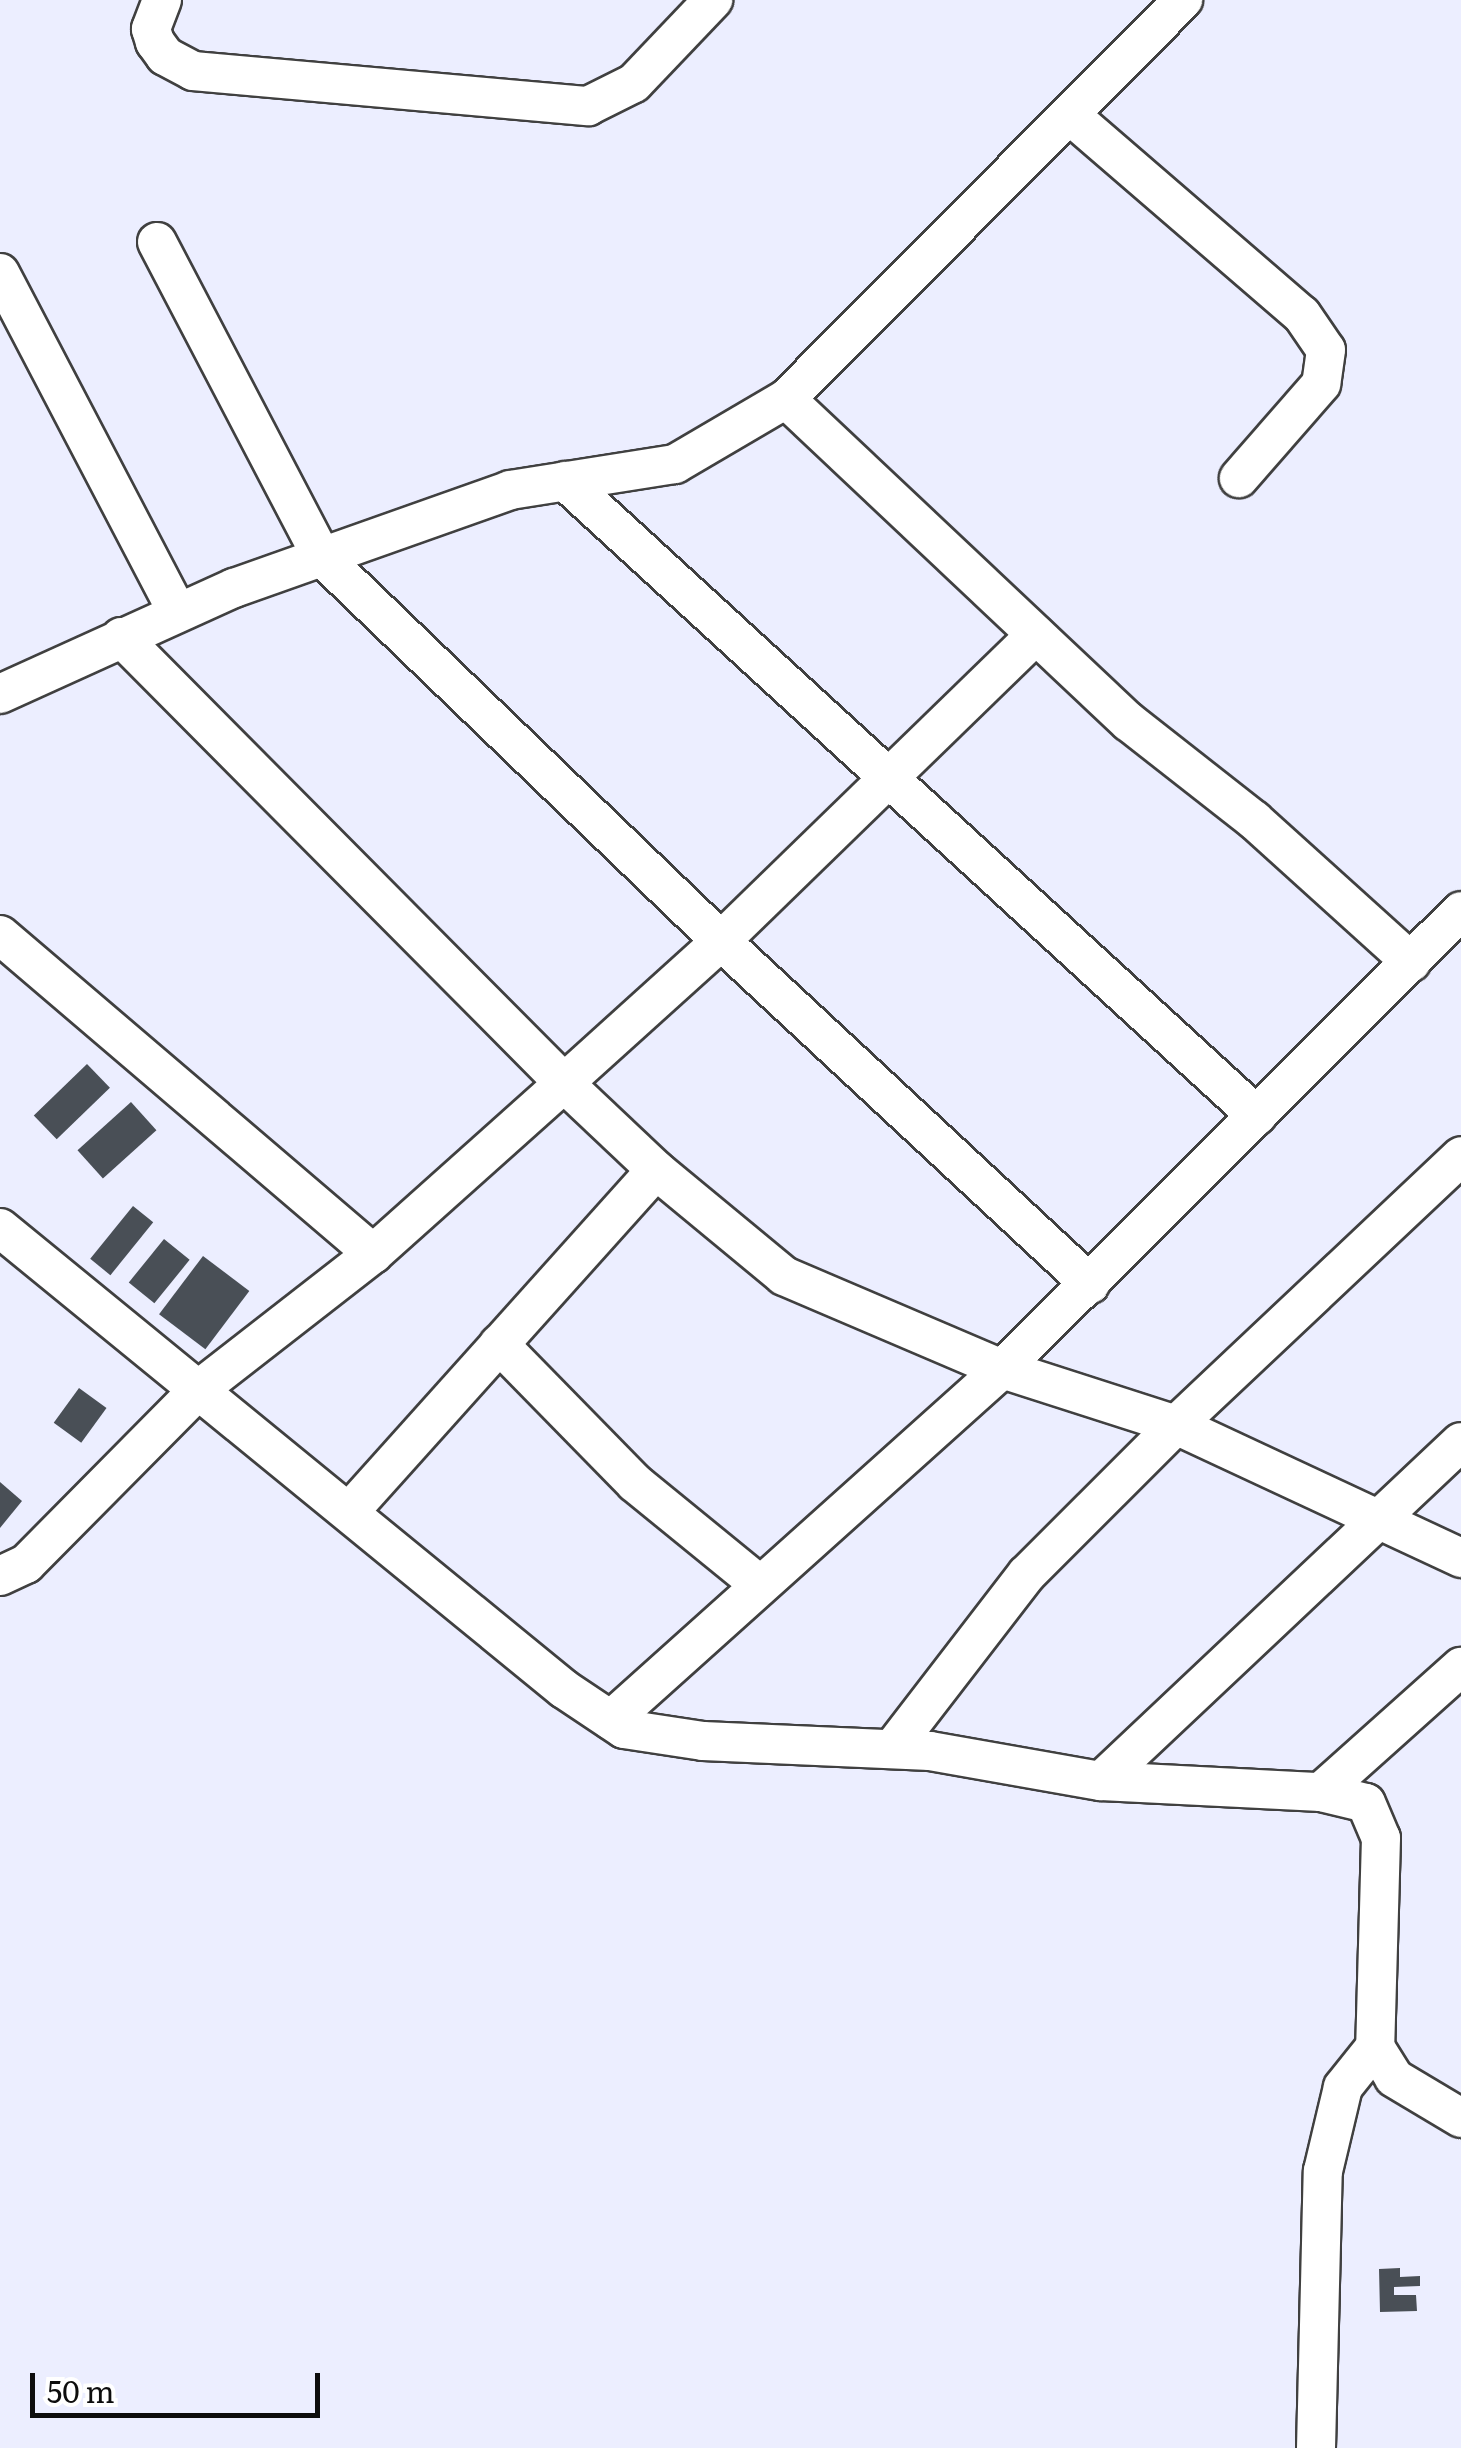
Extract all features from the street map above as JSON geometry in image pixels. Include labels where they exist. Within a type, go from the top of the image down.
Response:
[{"type":"street","points":[[162,0],[151,29],[154,42],[164,56],[193,71],[588,106],[634,83],[713,0]]},
{"type":"street","points":[[0,694],[177,612],[510,490],[675,464],[786,399],[1182,0]]},
{"type":"street","points":[[1070,115],[1302,315],[1326,350],[1321,384],[1239,478]]},
{"type":"street","points":[[157,242],[322,557],[721,941],[1090,1284]]},
{"type":"street","points":[[0,273],[177,612]]},
{"type":"street","points":[[786,399],[1129,722],[1254,820],[1410,962]]},
{"type":"street","points":[[565,481],[1257,1116]]},
{"type":"street","points":[[0,1576],[26,1564],[198,1390],[373,1254],[721,941],[1036,635]]},
{"type":"street","points":[[121,637],[564,1083],[656,1170],[784,1276],[1002,1369],[1176,1425],[1461,1558]]},
{"type":"street","points":[[611,1720],[1002,1369],[1461,912]]},
{"type":"street","points":[[0,935],[373,1254]]},
{"type":"street","points":[[892,1749],[1028,1574],[1176,1425],[1461,1156]]},
{"type":"street","points":[[350,1511],[656,1170]]},
{"type":"street","points":[[0,1228],[564,1689],[624,1729],[703,1740],[930,1751],[1101,1781],[1321,1792],[1366,1802],[1380,1838],[1375,2046],[1394,2078],[1461,2118]]},
{"type":"street","points":[[498,1344],[635,1484],[759,1584]]},
{"type":"street","points":[[1101,1781],[1461,1442]]},
{"type":"street","points":[[1321,1792],[1461,1667]]},
{"type":"street","points":[[1316,2448],[1322,2171],[1343,2087],[1375,2046]]},
{"type":"building","points":[[87,1064],[110,1088],[57,1139],[34,1115]]},
{"type":"building","points":[[131,1102],[156,1130],[103,1178],[77,1150]]},
{"type":"building","points":[[133,1206],[153,1222],[110,1275],[90,1259]]},
{"type":"building","points":[[164,1239],[190,1260],[154,1303],[129,1283]]},
{"type":"building","points":[[203,1256],[249,1291],[205,1349],[159,1314]]},
{"type":"building","points":[[79,1388],[107,1408],[81,1443],[54,1423]]},
{"type":"building","points":[[0,1482],[22,1501],[0,1528]]},
{"type":"building","points":[[1400,2268],[1400,2277],[1420,2276],[1420,2286],[1394,2287],[1394,2295],[1416,2295],[1417,2311],[1380,2312],[1379,2269]]}]
